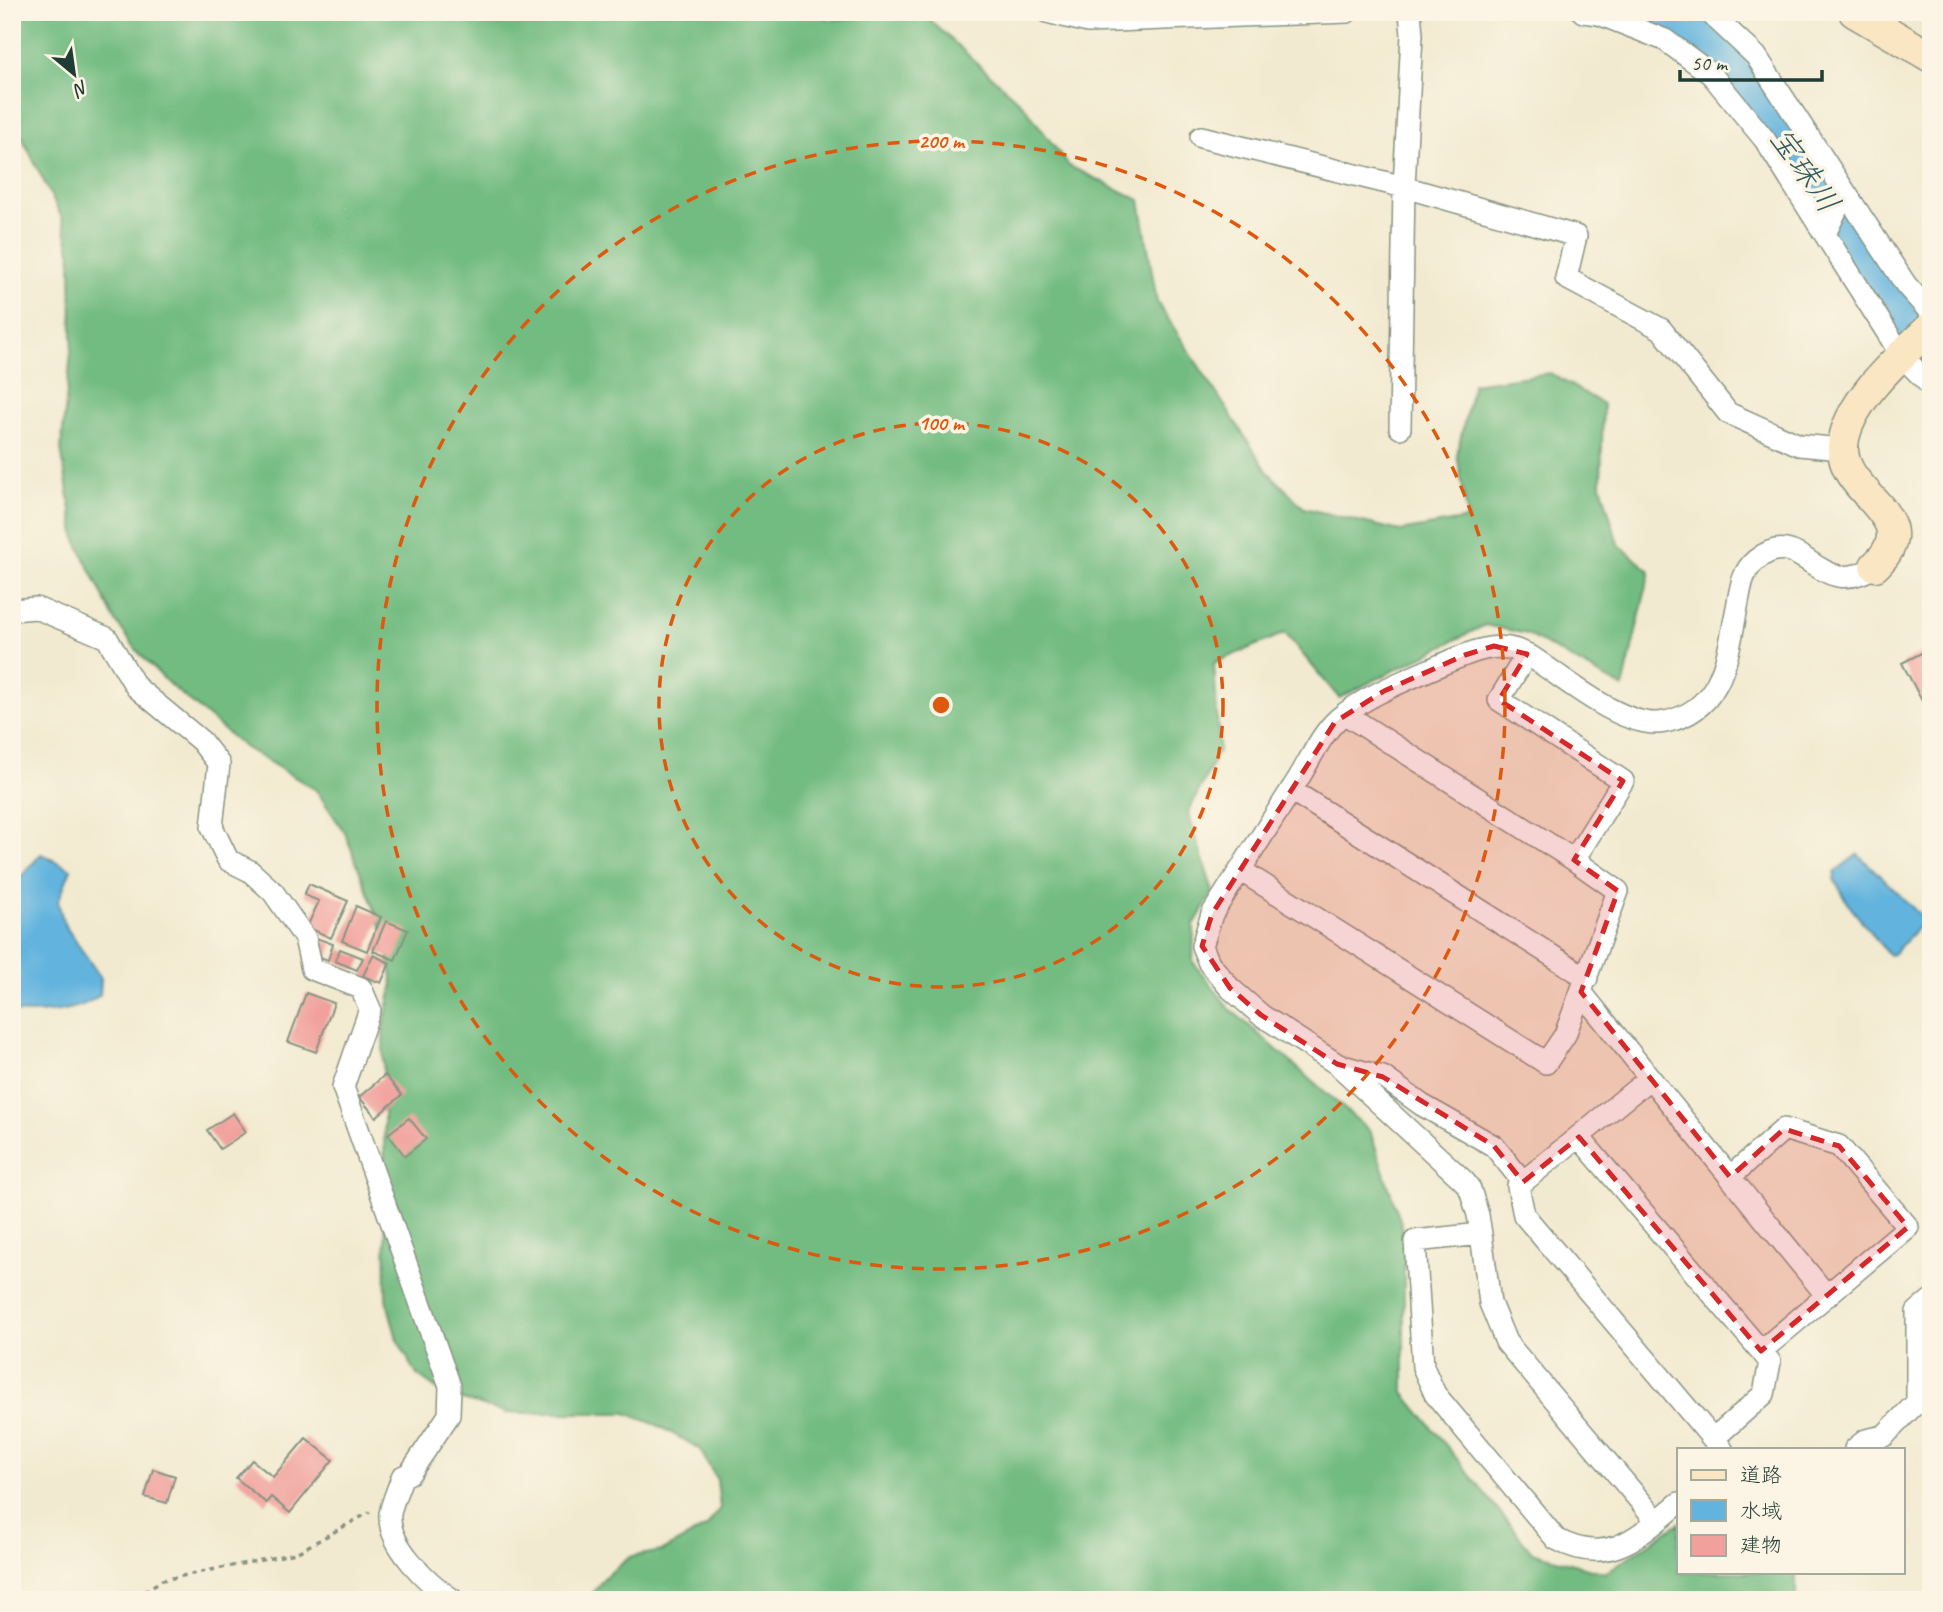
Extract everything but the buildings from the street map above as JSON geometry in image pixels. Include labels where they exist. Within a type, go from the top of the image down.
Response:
[{"type":"street","points":[[1047,12],[1087,22],[1347,12]]},
{"type":"street","points":[[1400,428],[1404,187],[1412,35],[1410,12]]},
{"type":"street","points":[[1583,12],[1600,14],[1665,40],[1711,74],[1765,140],[1905,353],[1931,386]]},
{"type":"street","points":[[1709,12],[1756,57],[1906,285],[1931,313]]},
{"type":"street","points":[[1854,12],[1931,57]]},
{"type":"street","points":[[1200,137],[1404,187],[1576,236],[1566,278],[1661,330],[1721,408],[1798,445],[1842,449]]},
{"type":"street","points":[[1825,234],[1845,192]]},
{"type":"street","points":[[1657,1521],[1506,1342],[1490,1303],[1478,1214],[1470,1189],[1464,1181],[1337,1064],[1261,1015],[1230,988],[1209,963],[1202,946],[1206,928],[1335,722],[1384,691],[1483,648],[1507,647],[1527,654],[1631,719],[1664,723],[1693,713],[1719,684],[1744,576],[1758,558],[1768,553],[1792,552],[1831,576],[1844,578],[1864,573],[1875,566],[1890,552],[1895,536],[1886,516],[1852,474],[1842,449],[1848,422],[1868,393],[1931,327]]},
{"type":"street","points":[[12,610],[36,608],[107,638],[136,687],[201,741],[219,764],[212,827],[228,860],[250,871],[273,892],[305,938],[312,969],[361,988],[370,1009],[344,1087],[450,1386],[449,1415],[416,1464],[402,1477],[390,1513],[391,1528],[415,1569],[453,1600]]},
{"type":"street","points":[[1527,654],[1499,700],[1623,781],[1574,860]]},
{"type":"street","points":[[1240,870],[1546,1063],[1565,1035],[1618,891],[1345,714]]},
{"type":"street","points":[[1291,790],[1584,985],[1650,1078],[1827,1296]]},
{"type":"street","points":[[1337,1064],[1383,1077],[1422,1105],[1494,1146],[1523,1182]]},
{"type":"street","points":[[1580,1137],[1770,1362],[1764,1394],[1718,1446],[1524,1215],[1518,1186],[1650,1078]]},
{"type":"street","points":[[1730,1177],[1784,1129],[1839,1146],[1908,1227],[1761,1352]]},
{"type":"street","points":[[1480,1234],[1415,1241],[1423,1367],[1435,1394],[1556,1539],[1578,1550],[1622,1547],[1677,1505]]},
{"type":"street","points":[[1856,1448],[1866,1440],[1884,1436],[1917,1402],[1917,1312],[1931,1300]]},
{"type":"path","points":[[141,1600],[142,1593],[162,1580],[296,1553],[368,1514],[377,1504]]},
{"type":"highlighted area","points":[[1494,646],[1527,654],[1499,700],[1623,781],[1574,860],[1618,891],[1581,992],[1730,1177],[1784,1129],[1839,1146],[1908,1227],[1761,1351],[1579,1137],[1523,1182],[1494,1146],[1383,1077],[1337,1064],[1261,1015],[1230,988],[1202,946],[1212,914],[1335,722],[1384,691],[1465,655]]},
{"type":"green space","points":[[12,12],[809,12],[832,20],[921,12],[1024,106],[1069,166],[1140,200],[1157,302],[1268,472],[1304,508],[1400,531],[1468,519],[1457,454],[1473,384],[1550,373],[1603,404],[1601,485],[1618,544],[1650,571],[1623,688],[1527,634],[1485,625],[1339,698],[1285,633],[1214,663],[1219,750],[1188,813],[1213,892],[1194,925],[1193,962],[1230,1009],[1370,1131],[1404,1232],[1404,1393],[1532,1552],[1605,1573],[1677,1524],[1677,1574],[1796,1574],[1796,1600],[587,1600],[605,1577],[630,1557],[662,1551],[707,1527],[720,1508],[717,1480],[699,1448],[657,1425],[626,1413],[508,1413],[445,1395],[417,1375],[397,1339],[386,1298],[383,1029],[393,983],[384,934],[345,833],[316,790],[244,747],[168,683],[139,653],[114,619],[76,540],[61,449],[72,342],[71,254],[62,218],[12,117]]},
{"type":"water","points":[[41,854],[71,869],[58,902],[64,924],[101,978],[100,995],[70,1009],[35,1013],[12,1012],[12,887]]},
{"type":"water","points":[[1858,854],[1921,916],[1923,922],[1893,954],[1889,955],[1851,908],[1834,879],[1836,871]]},
{"type":"waterway","name":"宝珠川","points":[[1654,12],[1700,37],[1731,65],[1812,176],[1889,298],[1931,354]]}]
